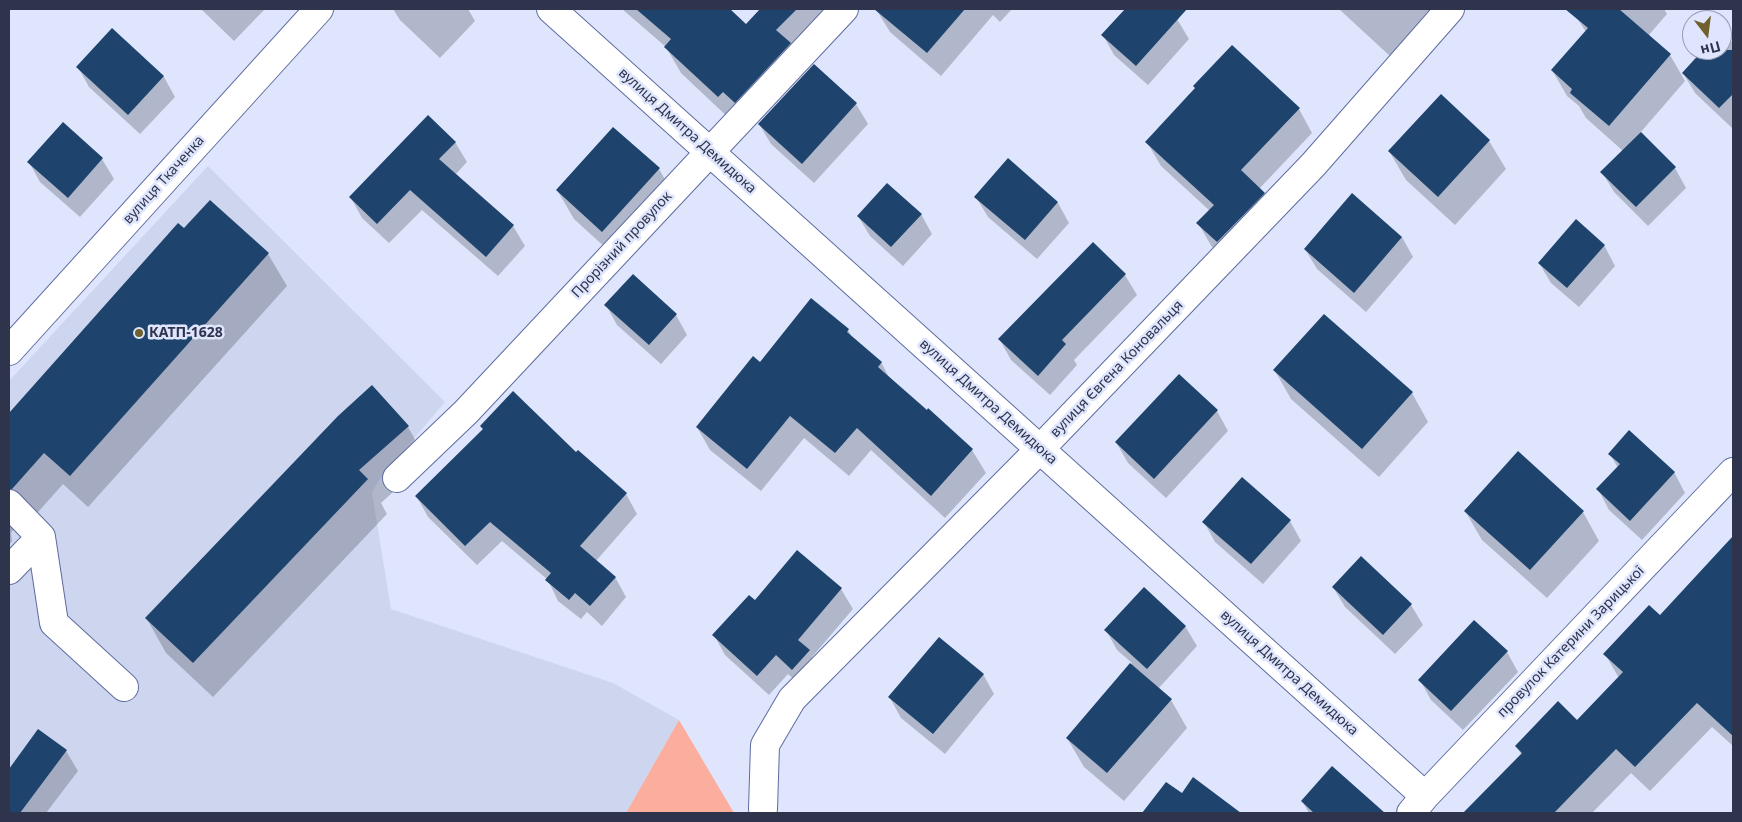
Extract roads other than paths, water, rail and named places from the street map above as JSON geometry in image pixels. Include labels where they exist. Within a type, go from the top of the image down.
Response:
[{"type":"street","name":"вулиця Ткаченка","points":[[9,351],[320,9]]},
{"type":"street","name":"вулиця Дмитра Демидюка","points":[[551,9],[1040,449],[1418,805]]},
{"type":"street","name":"Прорізний провулок","points":[[397,478],[466,412],[844,9]]},
{"type":"street","name":"вулиця Євгена Коновальця","points":[[763,809],[766,745],[792,699],[1040,449],[1313,165],[1450,9]]},
{"type":"street","name":"провулок Катерини Зарицької","points":[[1418,805],[1733,472]]},
{"type":"street","points":[[9,504],[41,537],[54,623],[124,687]]},
{"type":"street","points":[[9,570],[41,537]]},
{"type":"place","name":"КАТП-1628","points":[[139,333]]}]
